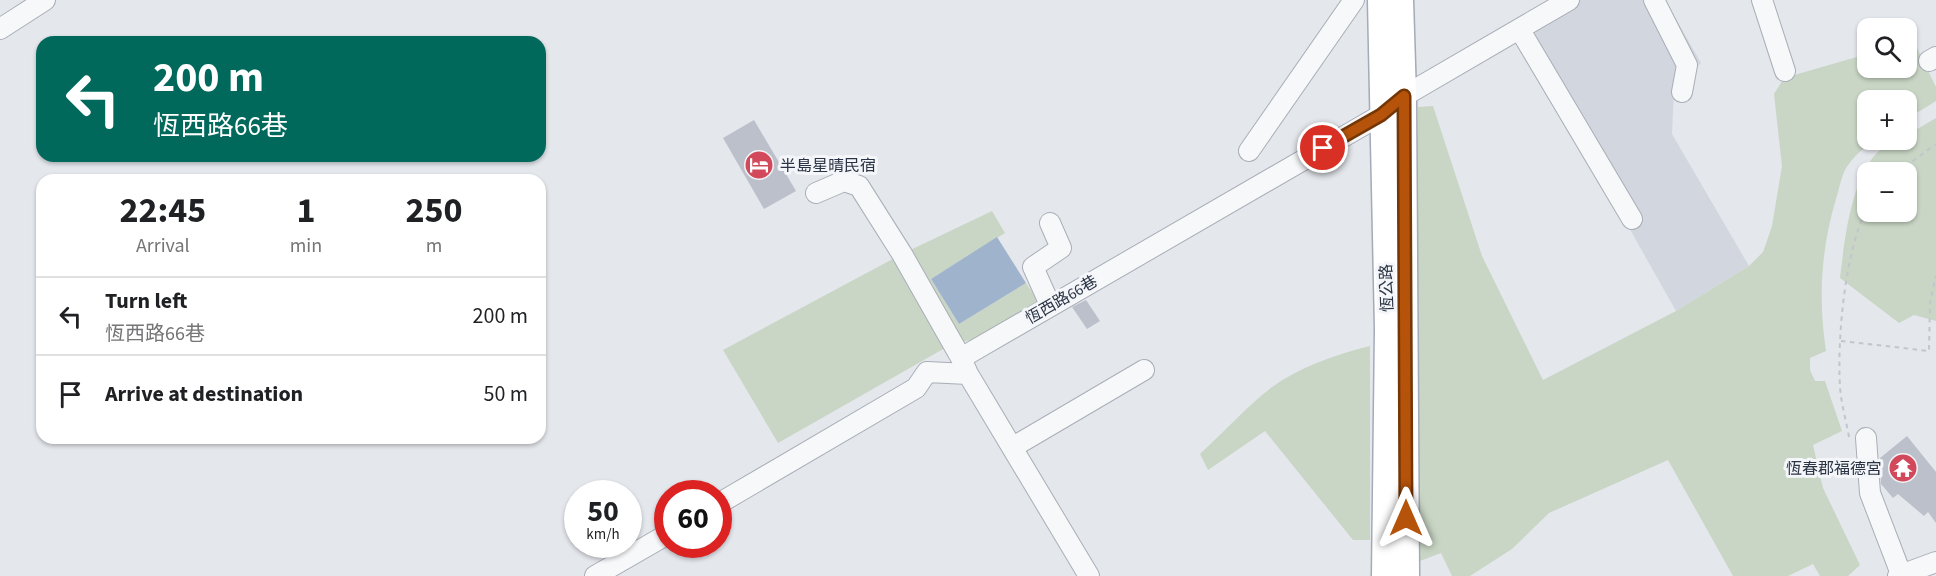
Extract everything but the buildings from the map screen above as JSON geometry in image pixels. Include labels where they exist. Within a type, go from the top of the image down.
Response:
[{"type":"main road","name":"恆公路","points":[[1380,0],[1387,329],[1384,576]]},
{"type":"main road","name":"恆公路","points":[[1401,0],[1404,96],[1407,576]]},
{"type":"street","points":[[0,29],[45,0]]},
{"type":"street","points":[[1249,151],[1354,0]]},
{"type":"street","name":"恆西路66巷","points":[[964,366],[1050,305],[1381,115],[1404,96],[1569,0]]},
{"type":"street","points":[[1654,0],[1687,65],[1682,92]]},
{"type":"street","points":[[1762,0],[1785,71]]},
{"type":"street","points":[[1520,30],[1632,219]]},
{"type":"street","points":[[816,193],[844,181],[859,186],[902,254],[964,366],[1089,576]]},
{"type":"street","points":[[1050,223],[1061,248],[1033,267],[1050,305]]},
{"type":"street","points":[[732,496],[916,388],[927,372],[964,366]]},
{"type":"street","points":[[1013,447],[1144,370]]},
{"type":"street","points":[[1858,438],[1870,493],[1900,575],[1936,562]]},
{"type":"street","points":[[595,576],[654,542]]},
{"type":"path","points":[[1912,162],[1936,144]]},
{"type":"path","points":[[1858,438],[1840,387],[1844,300],[1860,222]]},
{"type":"path","points":[[1841,341],[1929,351],[1930,303],[1936,276]]},
{"type":"shaded area","points":[[1577,0],[1665,0],[1701,63],[1674,89],[1672,134],[1749,266],[1676,311],[1520,35]]},
{"type":"green space","points":[[1917,48],[1936,87],[1936,101],[1917,113],[1917,90],[1857,90],[1857,150],[1862,150],[1846,168],[1841,179],[1824,255],[1822,312],[1826,351],[1810,358],[1810,370],[1815,381],[1825,381],[1842,431],[1813,445],[1823,488],[1860,565],[1848,576],[1820,576],[1813,564],[1788,576],[1733,576],[1668,460],[1549,513],[1512,549],[1470,576],[1452,576],[1441,553],[1412,564],[1418,107],[1433,106],[1482,256],[1543,380],[1676,311],[1749,266],[1763,252],[1772,226],[1782,166],[1774,94],[1784,78],[1857,57],[1857,78],[1917,78]]},
{"type":"green space","points":[[1936,118],[1936,321],[1914,315],[1899,323],[1840,278],[1849,218],[1857,190],[1857,222],[1917,222],[1917,162],[1870,162],[1881,150],[1917,150],[1917,129]]},
{"type":"green space","points":[[992,211],[1005,233],[931,279],[959,324],[1026,283],[1040,304],[971,340],[952,344],[778,443],[723,350],[902,254]]},
{"type":"green space","points":[[1370,346],[1370,540],[1353,540],[1265,431],[1208,470],[1200,454],[1272,387],[1294,373],[1319,362]]},
{"type":"water","points":[[997,237],[1026,283],[959,324],[931,279]]},
{"type":"place","name":"半島星晴民宿","points":[[759,165]]},
{"type":"place","name":"恆春郡福德宮","points":[[1903,468]]},
{"type":"route","points":[[1323,148],[1381,115],[1404,96],[1406,518]]}]
